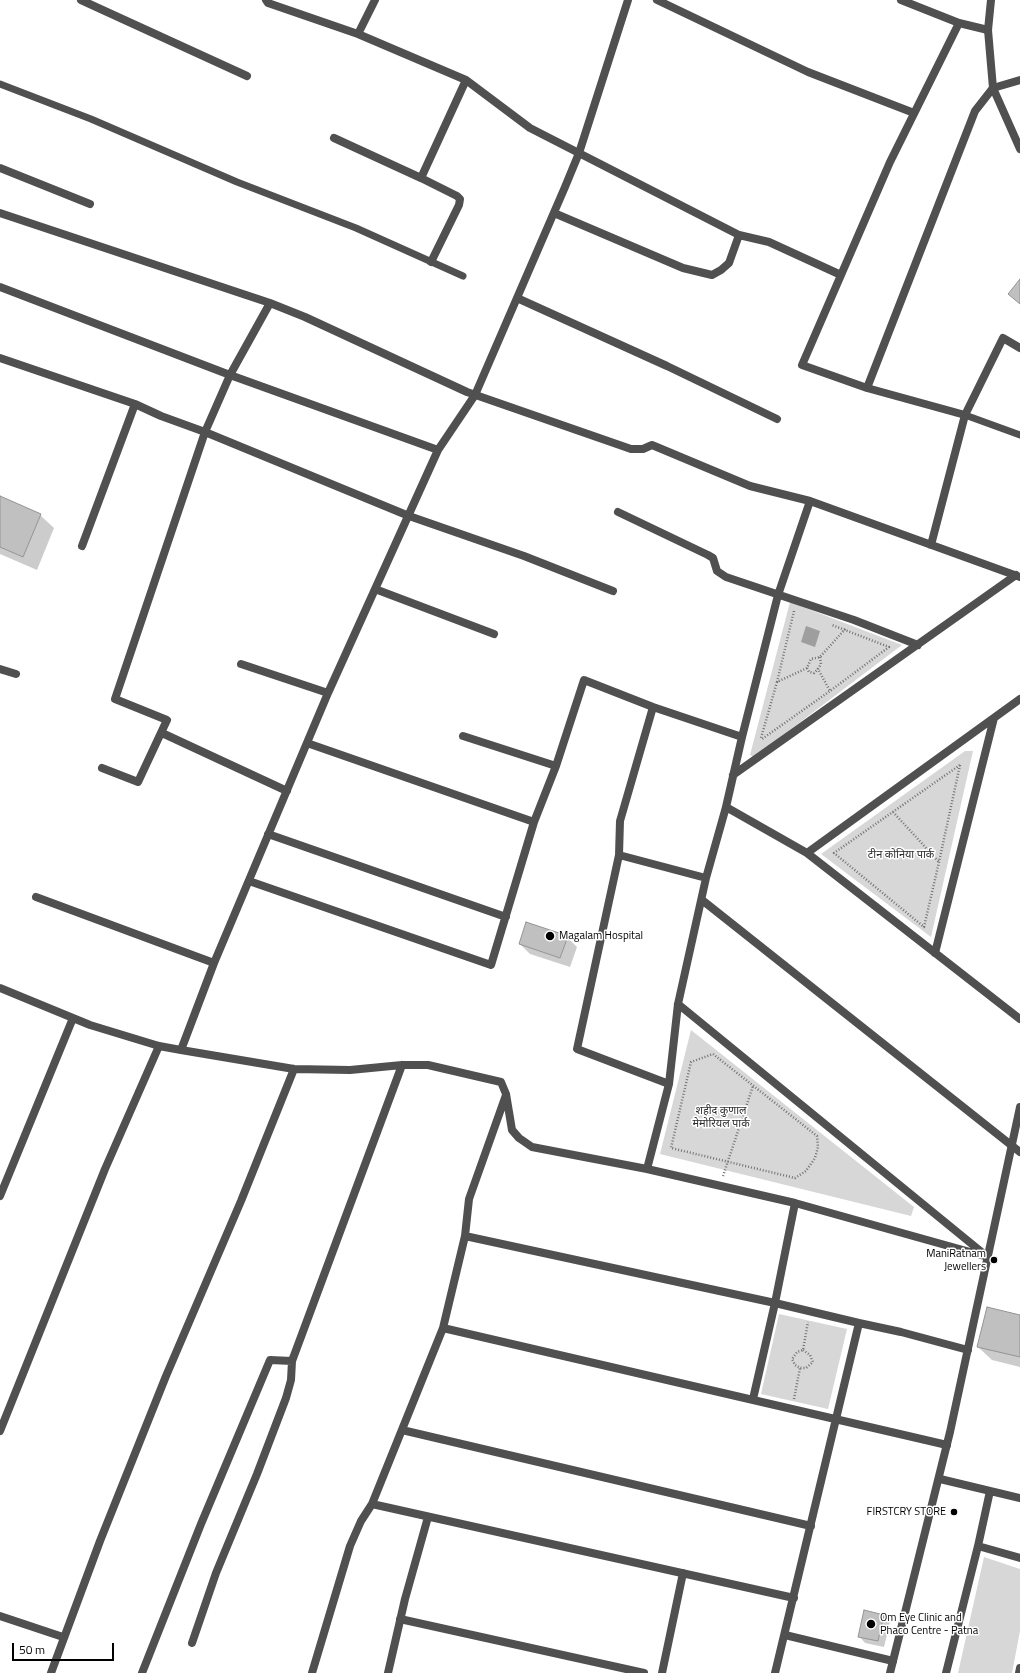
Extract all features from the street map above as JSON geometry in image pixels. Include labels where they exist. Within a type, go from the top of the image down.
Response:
[{"type":"street","points":[[81,0],[247,76]]},
{"type":"street","points":[[266,0],[268,3],[358,34],[466,80],[530,128],[738,235],[769,242],[841,275]]},
{"type":"street","points":[[358,34],[375,0]]},
{"type":"street","points":[[181,1050],[214,963],[328,693],[438,450],[475,394],[554,213],[579,152],[628,0]]},
{"type":"street","points":[[657,0],[808,72],[914,113]]},
{"type":"street","points":[[901,0],[959,23],[988,30]]},
{"type":"street","points":[[991,0],[988,30],[993,88],[1020,149]]},
{"type":"street","points":[[959,23],[890,162],[802,365],[867,388],[965,415]]},
{"type":"street","points":[[421,178],[466,80]]},
{"type":"street","points":[[867,388],[975,111],[993,88],[1020,80]]},
{"type":"street","points":[[334,138],[421,178],[457,196],[460,199],[459,205],[431,262]]},
{"type":"street","points":[[0,168],[90,204]]},
{"type":"street","points":[[0,213],[270,303],[305,317],[475,394],[631,448],[642,449],[652,445],[750,486],[810,501],[1018,576]]},
{"type":"street","points":[[554,213],[683,268],[712,275],[729,263],[738,235]]},
{"type":"street","points":[[0,288],[230,375],[438,450]]},
{"type":"street","points":[[517,298],[667,366],[777,419]]},
{"type":"street","points":[[102,768],[138,782],[167,720],[115,699],[205,432],[230,375],[270,303]]},
{"type":"street","points":[[931,545],[965,415],[1003,338],[1020,348]]},
{"type":"street","points":[[0,358],[134,404],[409,516],[524,556],[613,591]]},
{"type":"street","points":[[82,546],[134,404]]},
{"type":"street","points":[[647,1169],[670,1084],[678,1004],[706,878],[726,807],[742,736],[778,595],[810,501]]},
{"type":"street","points":[[618,512],[713,558],[717,571],[720,574],[854,620],[918,645]]},
{"type":"street","points":[[733,775],[1018,576]]},
{"type":"street","points":[[376,589],[494,634]]},
{"type":"street","points":[[241,664],[328,693]]},
{"type":"street","points":[[0,669],[16,674]]},
{"type":"street","points":[[249,881],[491,965],[534,822],[556,766],[584,680],[653,707],[742,736]]},
{"type":"street","points":[[807,853],[1020,698]]},
{"type":"street","points":[[653,707],[620,821],[619,855],[577,1049],[670,1084]]},
{"type":"street","points":[[935,953],[994,718]]},
{"type":"street","points":[[162,733],[286,791]]},
{"type":"street","points":[[463,736],[556,766]]},
{"type":"street","points":[[307,743],[534,822]]},
{"type":"street","points":[[726,807],[807,853],[1020,1019]]},
{"type":"street","points":[[268,834],[506,917]]},
{"type":"street","points":[[619,855],[706,878]]},
{"type":"street","points":[[36,898],[214,963]]},
{"type":"street","points":[[702,900],[1020,1152]]},
{"type":"street","points":[[0,989],[90,1025],[159,1046],[294,1069],[350,1070],[402,1065],[428,1065],[501,1082],[506,1094],[512,1130],[519,1138],[532,1147],[647,1169],[795,1203],[988,1257]]},
{"type":"street","points":[[678,1004],[988,1257]]},
{"type":"street","points":[[0,1196],[73,1018]]},
{"type":"street","points":[[0,1430],[105,1169],[159,1046]]},
{"type":"street","points":[[192,1643],[216,1573],[258,1474],[286,1398],[292,1376],[292,1361],[402,1065]]},
{"type":"street","points":[[50,1673],[100,1541],[163,1383],[241,1201],[294,1069]]},
{"type":"street","points":[[312,1673],[350,1546],[361,1521],[372,1504],[443,1328],[465,1236],[469,1199],[506,1094]]},
{"type":"street","points":[[890,1673],[940,1478],[1020,1107]]},
{"type":"street","points":[[753,1399],[775,1303],[795,1203]]},
{"type":"street","points":[[465,1236],[775,1303],[902,1332],[968,1350]]},
{"type":"street","points":[[775,1673],[859,1323]]},
{"type":"street","points":[[443,1328],[947,1445]]},
{"type":"street","points":[[142,1673],[201,1524],[270,1360],[292,1361]]},
{"type":"street","points":[[402,1430],[811,1526]]},
{"type":"street","points":[[940,1478],[1020,1498]]},
{"type":"street","points":[[946,1673],[978,1546],[990,1490]]},
{"type":"street","points":[[372,1504],[794,1598]]},
{"type":"street","points":[[388,1673],[400,1619],[428,1517]]},
{"type":"street","points":[[978,1546],[1020,1558]]},
{"type":"street","points":[[662,1673],[683,1573]]},
{"type":"street","points":[[0,1616],[63,1637]]},
{"type":"street","points":[[400,1619],[644,1673]]},
{"type":"street","points":[[785,1635],[893,1661]]},
{"type":"street","points":[[1019,1673],[1020,1668]]},
{"type":"lane","points":[[0,84],[91,119],[237,182],[356,228],[463,276]]},
{"type":"lane","points":[[965,415],[1020,435]]},
{"type":"path","points":[[802,613],[794,610],[777,682],[761,738],[762,739],[889,647],[830,624]]},
{"type":"path","points":[[777,682],[807,668],[811,659],[820,657],[854,620]]},
{"type":"path","points":[[807,668],[809,672],[814,673],[821,664],[820,657]]},
{"type":"path","points":[[818,669],[830,691]]},
{"type":"path","points":[[960,765],[939,862],[924,927],[834,853],[960,765]]},
{"type":"path","points":[[893,812],[939,862]]},
{"type":"path","points":[[713,1054],[817,1136],[818,1147],[815,1158],[806,1171],[795,1178],[727,1162],[671,1148],[691,1062],[713,1054]]},
{"type":"path","points":[[720,1186],[753,1086]]},
{"type":"path","points":[[803,1350],[810,1311]]},
{"type":"path","points":[[803,1350],[810,1356],[813,1362],[806,1368],[800,1368],[795,1365],[792,1359],[797,1352],[803,1350]]},
{"type":"path","points":[[792,1409],[800,1368]]},
{"type":"green space","points":[[790,602],[902,645],[754,757],[750,755]]},
{"type":"green space","name":"टीन कोनिया पार्क","points":[[965,751],[973,751],[931,937],[821,854]]},
{"type":"green space","name":"शहीद कुणाल मेमोरियल पार्क","points":[[691,1030],[914,1207],[911,1216],[660,1154]]},
{"type":"green space","points":[[779,1314],[847,1329],[828,1409],[761,1394]]},
{"type":"green space","points":[[984,1557],[1020,1569],[1020,1631],[1012,1673],[958,1673]]},
{"type":"shaded area","points":[[806,626],[820,631],[815,647],[801,642]]},
{"type":"building","points":[[1020,279],[1020,304],[1008,294]]},
{"type":"building","points":[[0,496],[41,514],[23,557],[0,547]]},
{"type":"building","points":[[526,922],[568,936],[560,958],[519,944]]},
{"type":"building","points":[[987,1307],[1020,1315],[1020,1357],[977,1347]]},
{"type":"building","points":[[864,1610],[884,1615],[878,1641],[858,1637]]},
{"type":"place","name":"Magalam Hospital","points":[[550,936]]},
{"type":"place","name":"ManiRatnam Jewellers","points":[[994,1260]]},
{"type":"place","name":"FIRSTCRY STORE","points":[[954,1512]]},
{"type":"place","name":"Om Eye Clinic and Phaco Centre - Patna","points":[[871,1624]]}]
